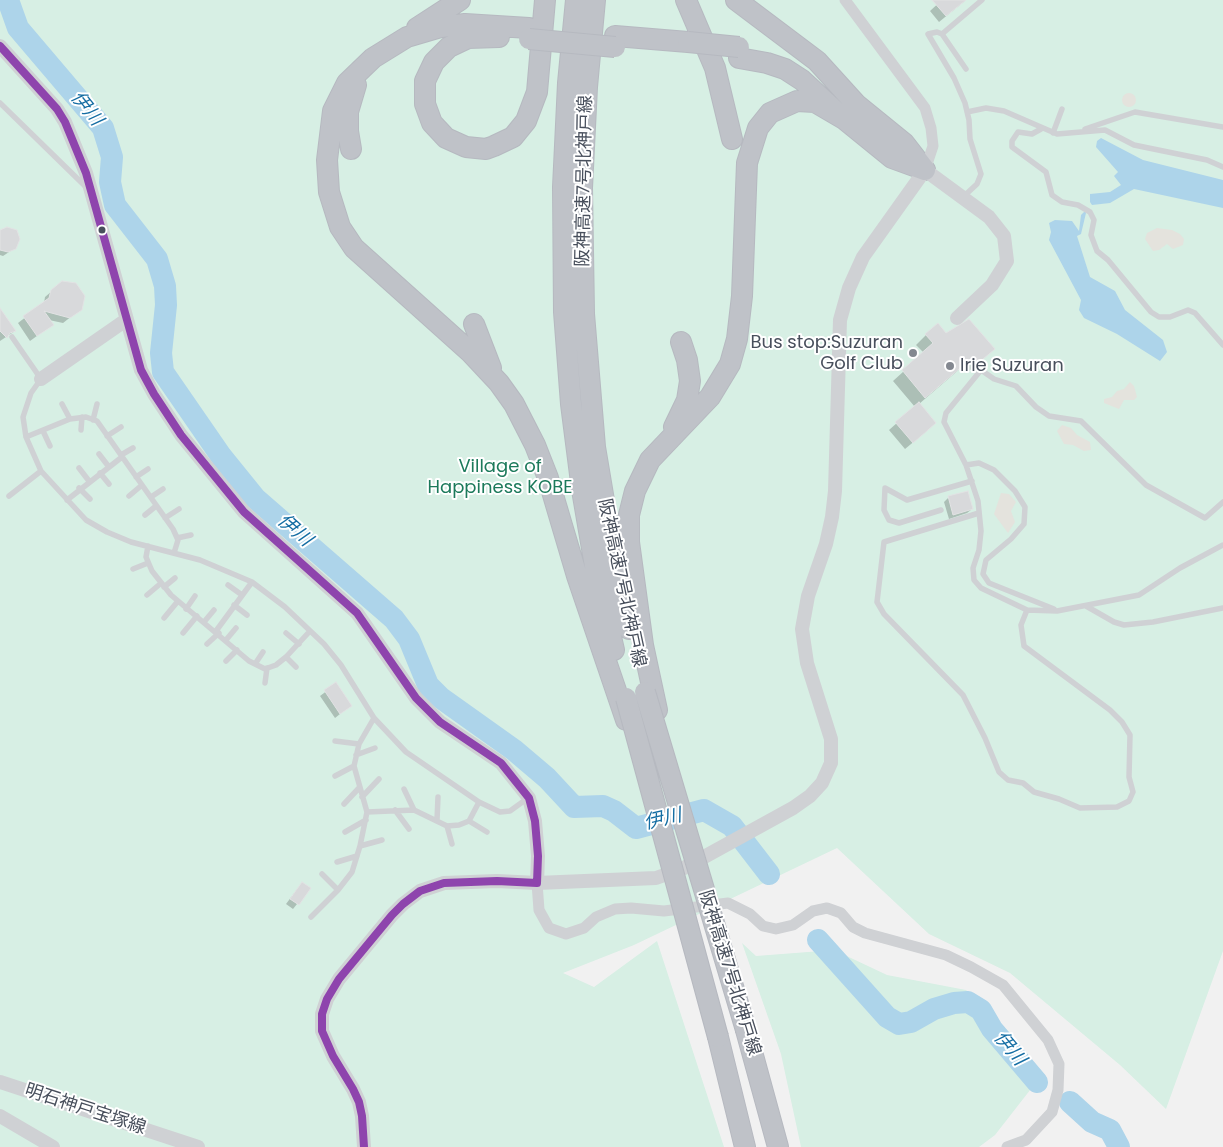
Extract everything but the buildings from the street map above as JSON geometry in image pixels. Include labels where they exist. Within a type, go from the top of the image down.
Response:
[{"type":"highway","points":[[460,0],[385,50],[347,83],[333,111],[327,160],[329,192],[335,216],[346,238],[362,257],[464,347],[499,383]]},
{"type":"highway","points":[[529,34],[479,36],[458,42],[441,54],[429,71],[424,98],[432,122],[446,138],[466,147],[486,149],[513,137],[526,121],[535,103],[537,92],[545,0]]},
{"type":"highway","name":"阪神高速7号北神戸線","points":[[576,0],[568,83],[563,205],[563,273],[567,351],[576,448],[589,532],[610,634],[635,695],[688,839],[746,1030],[778,1147]]},
{"type":"highway","name":"阪神高速7号北神戸線","points":[[595,0],[587,87],[582,188],[582,274],[587,362],[596,447],[610,538],[631,639],[635,695],[651,792],[718,1037],[745,1147]]},
{"type":"highway","points":[[686,0],[715,68],[732,139]]},
{"type":"highway","points":[[736,0],[808,53],[850,111],[892,158],[925,170]]},
{"type":"highway","points":[[352,149],[348,121],[353,92],[367,68],[385,50],[419,33],[453,25],[477,24],[529,34],[739,53],[785,69],[850,111]]},
{"type":"highway","points":[[635,695],[630,515],[635,491],[644,469],[665,442],[710,397],[725,374],[733,353],[742,296],[747,163],[758,128],[770,113],[797,101],[815,102],[850,111]]},
{"type":"highway","points":[[474,324],[486,358],[499,383],[520,415],[542,462],[635,695]]},
{"type":"highway","points":[[665,442],[683,411],[689,391],[690,370],[681,342]]},
{"type":"street","points":[[364,1147],[359,1102],[353,1088],[333,1056],[322,1031],[322,1014],[327,999],[339,979],[402,904],[420,891],[444,884],[497,881],[538,883],[656,878],[684,868],[718,850],[757,829],[810,796],[822,783],[831,762],[831,740],[806,663],[802,629],[808,596],[826,544],[832,517],[840,320],[849,288],[863,257],[925,170],[932,153],[933,138],[925,108],[845,0]]},
{"type":"street","points":[[0,46],[57,108],[65,122],[90,191],[141,370],[154,394],[181,435],[244,512],[357,613],[416,698],[440,722],[501,763],[529,798],[535,821],[539,910],[549,928],[566,934],[584,928],[596,917],[614,909],[631,908],[664,911],[728,903],[750,914],[763,926],[776,929],[793,925],[813,912],[827,908],[842,913],[853,926],[865,933],[946,955],[1002,985],[1048,1040],[1059,1064],[1058,1090],[1052,1112],[1026,1140],[1007,1147]]},
{"type":"street","points":[[925,170],[989,217],[1004,236],[1007,261],[992,285],[957,318]]},
{"type":"street","points":[[41,379],[126,320]]},
{"type":"street","name":"明石神戸宝塚線","points":[[0,1082],[198,1147]]},
{"type":"street","points":[[0,1116],[53,1147]]},
{"type":"lane","points":[[942,34],[982,0]]},
{"type":"lane","points":[[963,197],[977,184],[981,174],[970,139],[967,112],[954,78],[928,34],[937,32],[942,34],[966,69]]},
{"type":"lane","points":[[0,103],[90,191]]},
{"type":"lane","points":[[967,112],[986,108],[1004,111],[1052,133],[1104,130],[1134,145],[1207,160],[1223,167]]},
{"type":"lane","points":[[1052,133],[1062,109]]},
{"type":"lane","points":[[1079,132],[1135,112],[1223,127]]},
{"type":"lane","points":[[1041,129],[1032,134],[1018,132],[1012,141],[1012,146],[1046,172],[1052,195],[1062,202],[1078,205],[1090,212],[1094,220],[1091,235],[1097,251],[1108,260],[1151,312],[1159,316],[1170,316],[1188,310],[1195,313],[1223,345]]},
{"type":"lane","points":[[12,337],[41,379],[31,393],[23,417],[26,437],[42,471],[86,520],[107,532],[148,546],[200,560],[252,582],[310,631],[341,665],[374,718],[406,752],[480,802],[500,812],[510,811],[529,798]]},
{"type":"lane","points":[[1223,502],[1205,518],[1146,485],[1081,421],[1049,416],[1036,407],[1016,386],[994,379],[981,370],[946,413],[944,422],[972,480],[979,513],[981,531],[979,550],[973,568],[974,580],[981,588],[1027,610],[1057,611],[1139,595],[1180,568],[1223,545]]},
{"type":"lane","points":[[62,404],[70,418]]},
{"type":"lane","points":[[93,420],[98,404]]},
{"type":"lane","points":[[26,437],[43,432],[70,418],[82,417],[97,421],[177,538],[174,553]]},
{"type":"lane","points":[[81,430],[82,417]]},
{"type":"lane","points":[[107,436],[120,427]]},
{"type":"lane","points":[[43,432],[50,446]]},
{"type":"lane","points":[[67,500],[79,488],[133,448]]},
{"type":"lane","points":[[99,454],[109,467]]},
{"type":"lane","points":[[966,465],[979,463],[994,470],[1015,491],[1025,507],[1024,524],[1011,539],[986,560],[983,574],[989,583],[1057,611]]},
{"type":"lane","points":[[79,468],[89,481]]},
{"type":"lane","points":[[136,477],[148,468]]},
{"type":"lane","points":[[10,496],[42,471]]},
{"type":"lane","points":[[100,473],[109,484]]},
{"type":"lane","points":[[941,510],[899,522],[889,520],[884,510],[885,488],[907,500],[972,480]]},
{"type":"lane","points":[[129,496],[142,486]]},
{"type":"lane","points":[[79,488],[90,499]]},
{"type":"lane","points":[[150,497],[163,489]]},
{"type":"lane","points":[[145,515],[156,506]]},
{"type":"lane","points":[[165,518],[179,509]]},
{"type":"lane","points":[[979,513],[884,542],[877,602],[884,614],[963,695],[999,772],[1008,780],[1023,783],[1034,792],[1059,799],[1080,808],[1117,808],[1129,801],[1133,792],[1129,777],[1130,735],[1122,722],[1110,710],[1024,646],[1021,626],[1027,610]]},
{"type":"lane","points":[[177,538],[191,535]]},
{"type":"lane","points":[[148,546],[146,557],[148,563],[162,586],[186,609],[255,664],[267,668],[286,657],[310,631]]},
{"type":"lane","points":[[133,569],[148,563]]},
{"type":"lane","points":[[147,596],[175,578]]},
{"type":"lane","points":[[207,644],[252,582]]},
{"type":"lane","points":[[228,585],[242,595]]},
{"type":"lane","points":[[186,609],[196,596]]},
{"type":"lane","points":[[164,618],[178,601]]},
{"type":"lane","points":[[234,605],[247,615]]},
{"type":"lane","points":[[1086,606],[1114,622],[1124,625],[1153,622],[1223,608]]},
{"type":"lane","points":[[204,622],[214,610]]},
{"type":"lane","points":[[183,633],[197,616]]},
{"type":"lane","points":[[226,640],[236,628]]},
{"type":"lane","points":[[286,633],[299,644]]},
{"type":"lane","points":[[226,660],[237,650]]},
{"type":"lane","points":[[255,664],[263,652]]},
{"type":"lane","points":[[286,657],[296,667]]},
{"type":"lane","points":[[265,682],[267,668]]},
{"type":"lane","points":[[311,917],[338,890],[352,872],[367,812],[354,766],[359,744],[374,718]]},
{"type":"lane","points":[[335,741],[359,744]]},
{"type":"lane","points":[[356,755],[375,748]]},
{"type":"lane","points":[[335,776],[354,766]]},
{"type":"lane","points":[[362,797],[379,779]]},
{"type":"lane","points":[[344,804],[359,788]]},
{"type":"lane","points":[[404,788],[414,810]]},
{"type":"lane","points":[[437,820],[438,797]]},
{"type":"lane","points":[[469,821],[480,802]]},
{"type":"lane","points":[[395,810],[409,829]]},
{"type":"lane","points":[[367,812],[414,810],[447,826],[452,844]]},
{"type":"lane","points":[[345,832],[366,820]]},
{"type":"lane","points":[[447,826],[469,821],[487,832]]},
{"type":"lane","points":[[360,846],[382,840]]},
{"type":"lane","points":[[337,862],[357,856]]},
{"type":"lane","points":[[322,874],[338,890]]},
{"type":"green space","name":"Village of Happiness KOBE","points":[[0,0],[1223,0],[1223,951],[1166,1109],[1120,1065],[1010,973],[929,934],[837,848],[634,945],[563,973],[594,987],[657,941],[724,1147],[0,1147]]},
{"type":"green space","points":[[742,943],[756,956],[834,950],[887,975],[966,990],[1010,1033],[1034,1085],[995,1135],[979,1147],[801,1147],[781,1054]]},
{"type":"sand","points":[[1126,93],[1132,93],[1136,100],[1132,107],[1126,107],[1122,103],[1122,97]]},
{"type":"sand","points":[[1157,228],[1172,230],[1180,234],[1184,239],[1183,245],[1173,249],[1167,244],[1159,250],[1153,251],[1145,239],[1147,233]]},
{"type":"sand","points":[[1130,382],[1134,386],[1137,397],[1134,400],[1124,400],[1119,409],[1104,403],[1104,399],[1112,397],[1117,391],[1124,389]]},
{"type":"sand","points":[[1062,425],[1071,428],[1077,435],[1090,442],[1091,450],[1084,451],[1073,445],[1064,444],[1057,431]]},
{"type":"sand","points":[[1001,493],[1009,494],[1016,502],[1011,511],[1015,522],[1008,533],[994,514]]},
{"type":"water","points":[[1101,138],[1143,160],[1223,180],[1223,208],[1134,189],[1110,203],[1092,205],[1090,194],[1110,192],[1121,185],[1114,176],[1118,172],[1096,147],[1097,141]]},
{"type":"water","points":[[1085,211],[1081,234],[1077,236],[1090,277],[1115,291],[1125,310],[1163,340],[1167,352],[1160,361],[1117,334],[1084,318],[1079,310],[1081,300],[1049,240],[1051,232],[1049,223],[1055,220],[1072,221],[1079,231],[1081,215]]},
{"type":"waterway","name":"伊川","points":[[8,0],[18,28],[103,128],[112,157],[110,182],[115,205],[157,259],[165,286],[166,305],[161,353],[163,372],[221,456],[255,498],[394,619],[409,639],[428,685],[441,698],[514,750],[547,778],[574,807],[603,806],[614,811],[636,828],[704,810],[732,826],[769,874]]},
{"type":"waterway","name":"伊川","points":[[818,940],[887,1017],[899,1024],[911,1022],[934,1009],[954,1003],[968,1002],[981,1010],[992,1029],[1037,1082]]},
{"type":"waterway","name":"伊川","points":[[1070,1102],[1092,1122],[1110,1130],[1119,1147]]},
{"type":"transit line","points":[[0,46],[57,109],[65,122],[86,173],[141,370],[154,394],[181,435],[244,512],[357,613],[416,698],[440,722],[501,763],[529,798],[535,821],[538,856],[537,883],[497,881],[444,883],[420,891],[392,915],[339,979],[327,999],[322,1014],[322,1031],[333,1056],[359,1102],[364,1147]]},
{"type":"place","name":"Bus stop:Suzuran Golf Club","points":[[913,353]]},
{"type":"place","name":"Irie Suzuran","points":[[950,366]]}]
